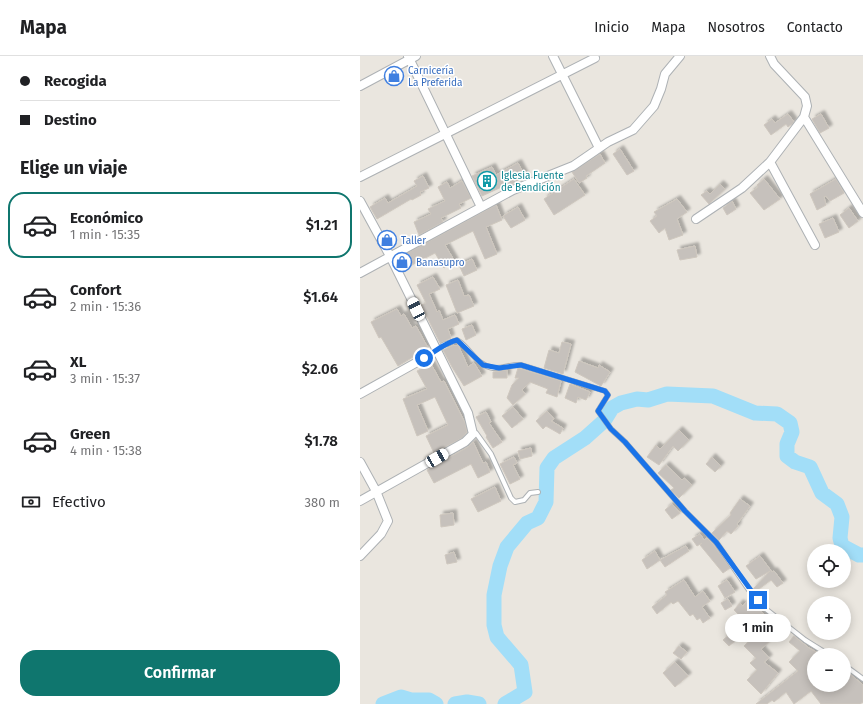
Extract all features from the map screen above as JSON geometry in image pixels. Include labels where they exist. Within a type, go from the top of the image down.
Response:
[{"type":"street","points":[[553,56],[599,148]]},
{"type":"street","points":[[360,273],[512,190],[572,166],[599,148],[634,130],[654,106],[661,89],[664,74],[680,56]]},
{"type":"street","points":[[696,219],[742,188],[770,162],[804,117],[807,106],[805,97],[774,64],[770,56]]},
{"type":"street","points":[[360,86],[411,57],[481,207]]},
{"type":"street","points":[[360,177],[446,132],[595,58]]},
{"type":"street","points":[[804,117],[863,213]]},
{"type":"street","points":[[770,162],[815,245]]},
{"type":"street","points":[[360,201],[390,256],[468,413],[473,434],[465,442],[360,501]]},
{"type":"street","points":[[360,394],[437,351]]},
{"type":"street","points":[[360,462],[376,492],[388,521],[381,534],[360,556]]},
{"type":"lane","points":[[437,351],[443,345],[457,340],[483,365],[499,368],[521,365],[605,391],[608,395],[598,411],[611,429],[625,442],[685,511],[716,542],[749,590],[766,610],[818,648]]},
{"type":"lane","points":[[473,434],[476,433],[491,454],[511,498],[515,502],[524,500],[530,493],[538,492]]},
{"type":"lane","points":[[851,670],[863,679]]},
{"type":"building","points":[[788,114],[794,122],[788,127],[786,124],[771,135],[764,125],[772,119],[775,123]]},
{"type":"building","points":[[821,114],[829,128],[820,133],[812,119]]},
{"type":"building","points":[[620,149],[634,171],[627,175],[613,154]]},
{"type":"building","points":[[600,154],[605,163],[586,176],[587,178],[579,183],[572,172]]},
{"type":"building","points":[[518,163],[525,176],[507,187],[506,185],[482,196],[472,176],[492,167],[496,175]]},
{"type":"building","points":[[423,176],[429,188],[420,192],[421,195],[412,200],[411,199],[377,219],[370,207],[385,198],[388,203],[407,192],[417,186],[414,181]]},
{"type":"building","points":[[574,179],[585,195],[554,215],[544,199]]},
{"type":"building","points":[[764,179],[780,199],[764,210],[750,193],[758,187],[757,185]]},
{"type":"building","points":[[836,179],[844,193],[830,201],[826,196],[824,197],[826,205],[817,210],[810,194]]},
{"type":"building","points":[[462,181],[471,198],[459,204],[461,208],[441,218],[443,222],[419,235],[414,222],[431,214],[428,209],[445,201],[438,187],[447,182],[450,188]]},
{"type":"building","points":[[720,184],[725,189],[709,204],[701,195],[707,191],[710,194]]},
{"type":"building","points":[[677,199],[687,212],[677,219],[683,235],[669,240],[665,228],[659,233],[650,221],[657,216],[654,212]]},
{"type":"building","points":[[732,201],[736,209],[727,215],[723,208]]},
{"type":"building","points":[[496,205],[502,220],[486,227],[497,254],[485,259],[473,231],[445,245],[455,262],[444,268],[435,253],[408,267],[402,256]]},
{"type":"building","points":[[518,207],[525,220],[511,228],[503,216]]},
{"type":"building","points":[[849,208],[858,221],[849,228],[840,215]]},
{"type":"building","points":[[833,218],[839,232],[825,238],[819,224]]},
{"type":"building","points":[[695,246],[697,257],[680,260],[677,250]]},
{"type":"building","points":[[472,259],[477,270],[464,276],[459,265]]},
{"type":"building","points":[[433,277],[440,289],[429,294],[437,312],[439,310],[443,320],[455,315],[459,324],[448,329],[451,338],[440,343],[421,305],[426,303],[417,285]]},
{"type":"building","points":[[458,280],[464,296],[469,295],[474,306],[457,313],[446,285]]},
{"type":"building","points":[[397,309],[401,316],[404,314],[412,328],[416,326],[428,348],[398,366],[381,337],[379,338],[371,322]]},
{"type":"building","points":[[472,325],[476,335],[466,340],[462,329]]},
{"type":"building","points":[[562,342],[571,344],[563,374],[544,368],[549,350],[559,353]]},
{"type":"building","points":[[454,345],[458,345],[468,367],[474,363],[482,376],[464,386],[443,350]]},
{"type":"building","points":[[579,361],[598,368],[599,365],[610,372],[601,386],[575,372]]},
{"type":"building","points":[[431,364],[441,382],[444,381],[465,423],[467,432],[462,438],[434,453],[426,436],[448,425],[435,397],[417,405],[428,431],[417,436],[403,399],[427,389],[417,371]]},
{"type":"building","points":[[518,368],[561,381],[557,397],[546,393],[548,389],[530,382],[522,390],[525,394],[513,405],[507,398],[512,385],[519,378],[515,378]]},
{"type":"building","points":[[507,370],[507,378],[493,378],[493,372]]},
{"type":"building","points":[[570,384],[590,392],[586,400],[578,397],[576,403],[565,398]]},
{"type":"building","points":[[513,407],[523,419],[512,428],[502,416]]},
{"type":"building","points":[[547,411],[554,419],[551,421],[563,428],[560,434],[546,426],[543,429],[536,421]]},
{"type":"building","points":[[486,412],[491,422],[489,423],[502,442],[493,448],[476,417]]},
{"type":"building","points":[[679,430],[689,440],[678,451],[673,446],[659,465],[647,457],[656,445],[660,449]]},
{"type":"building","points":[[473,442],[483,463],[486,462],[490,472],[478,478],[471,464],[434,483],[427,470],[468,447]]},
{"type":"building","points":[[531,448],[532,456],[520,459],[518,451]]},
{"type":"building","points":[[514,457],[517,463],[513,465],[520,479],[510,484],[500,464]]},
{"type":"building","points":[[712,457],[721,466],[715,472],[706,464]]},
{"type":"building","points":[[666,465],[682,480],[684,478],[692,485],[679,498],[671,490],[674,488],[658,473]]},
{"type":"building","points":[[495,487],[501,501],[478,512],[471,499]]},
{"type":"building","points":[[740,499],[750,506],[737,524],[738,526],[731,534],[727,531],[719,540],[712,533],[731,515],[730,513]]},
{"type":"building","points":[[672,504],[680,513],[672,519],[665,510]]},
{"type":"building","points":[[453,513],[454,525],[441,527],[440,515]]},
{"type":"building","points":[[700,534],[704,540],[707,538],[713,544],[730,568],[723,573],[700,545],[702,543],[697,546],[692,539]]},
{"type":"building","points":[[686,546],[689,551],[665,567],[660,560]]},
{"type":"building","points":[[655,551],[660,560],[647,569],[642,560]]},
{"type":"building","points":[[454,552],[457,562],[447,564],[445,555]]},
{"type":"building","points":[[760,556],[772,572],[774,571],[783,583],[777,587],[771,580],[755,592],[753,589],[770,571],[756,579],[746,566]]},
{"type":"building","points":[[684,580],[695,597],[703,591],[710,601],[702,607],[710,618],[703,623],[700,618],[697,620],[693,614],[690,616],[678,601],[673,604],[671,602],[657,614],[652,607],[667,595],[665,592]]},
{"type":"building","points":[[727,580],[735,592],[725,598],[718,586]]},
{"type":"building","points":[[728,599],[732,606],[725,610],[721,603]]},
{"type":"building","points":[[748,600],[768,618],[755,631],[734,610],[740,603],[743,606]]},
{"type":"building","points":[[761,630],[771,640],[761,649],[769,658],[764,662],[778,673],[761,694],[747,680],[757,670],[750,663],[756,658],[744,646]]},
{"type":"building","points":[[730,634],[735,641],[729,646],[723,640]]},
{"type":"building","points":[[794,636],[809,648],[807,648],[807,692],[810,692],[794,704],[786,692],[774,702],[772,700],[767,704],[756,704],[798,671],[789,662],[800,651],[789,642]]},
{"type":"building","points":[[679,646],[687,652],[681,659],[673,653]]},
{"type":"building","points":[[675,662],[688,676],[675,687],[663,673]]},
{"type":"building","points":[[851,675],[863,685],[863,702],[860,704],[821,704],[812,692],[851,692]]},
{"type":"waterway","points":[[505,704],[525,692],[521,665],[497,637],[494,625],[494,595],[500,566],[507,547],[527,523],[538,518],[546,502],[547,468],[554,458],[585,438],[604,421],[612,408],[621,403],[637,399],[648,400],[667,394],[713,396],[755,413],[777,414],[790,423],[792,432],[787,444],[787,456],[795,462],[810,467],[822,493],[837,504],[842,517],[840,538],[842,546],[859,555],[863,555]]},
{"type":"waterway","points":[[383,704],[401,697],[411,700],[429,700],[436,704]]},
{"type":"waterway","points":[[455,704],[467,702],[479,704]]},
{"type":"place","name":"Carnicería La Preferida","points":[[394,76]]},
{"type":"place","name":"Iglesia Fuente de Bendición","points":[[487,181]]},
{"type":"place","name":"Taller","points":[[387,240]]},
{"type":"place","name":"Banasupro","points":[[402,262]]},
{"type":"route","points":[[424,358],[437,351],[443,345],[457,340],[478,362],[483,365],[492,368],[516,364],[521,365],[605,391],[608,395],[598,411],[611,429],[625,442],[685,511],[716,542],[749,590],[758,600]]}]
